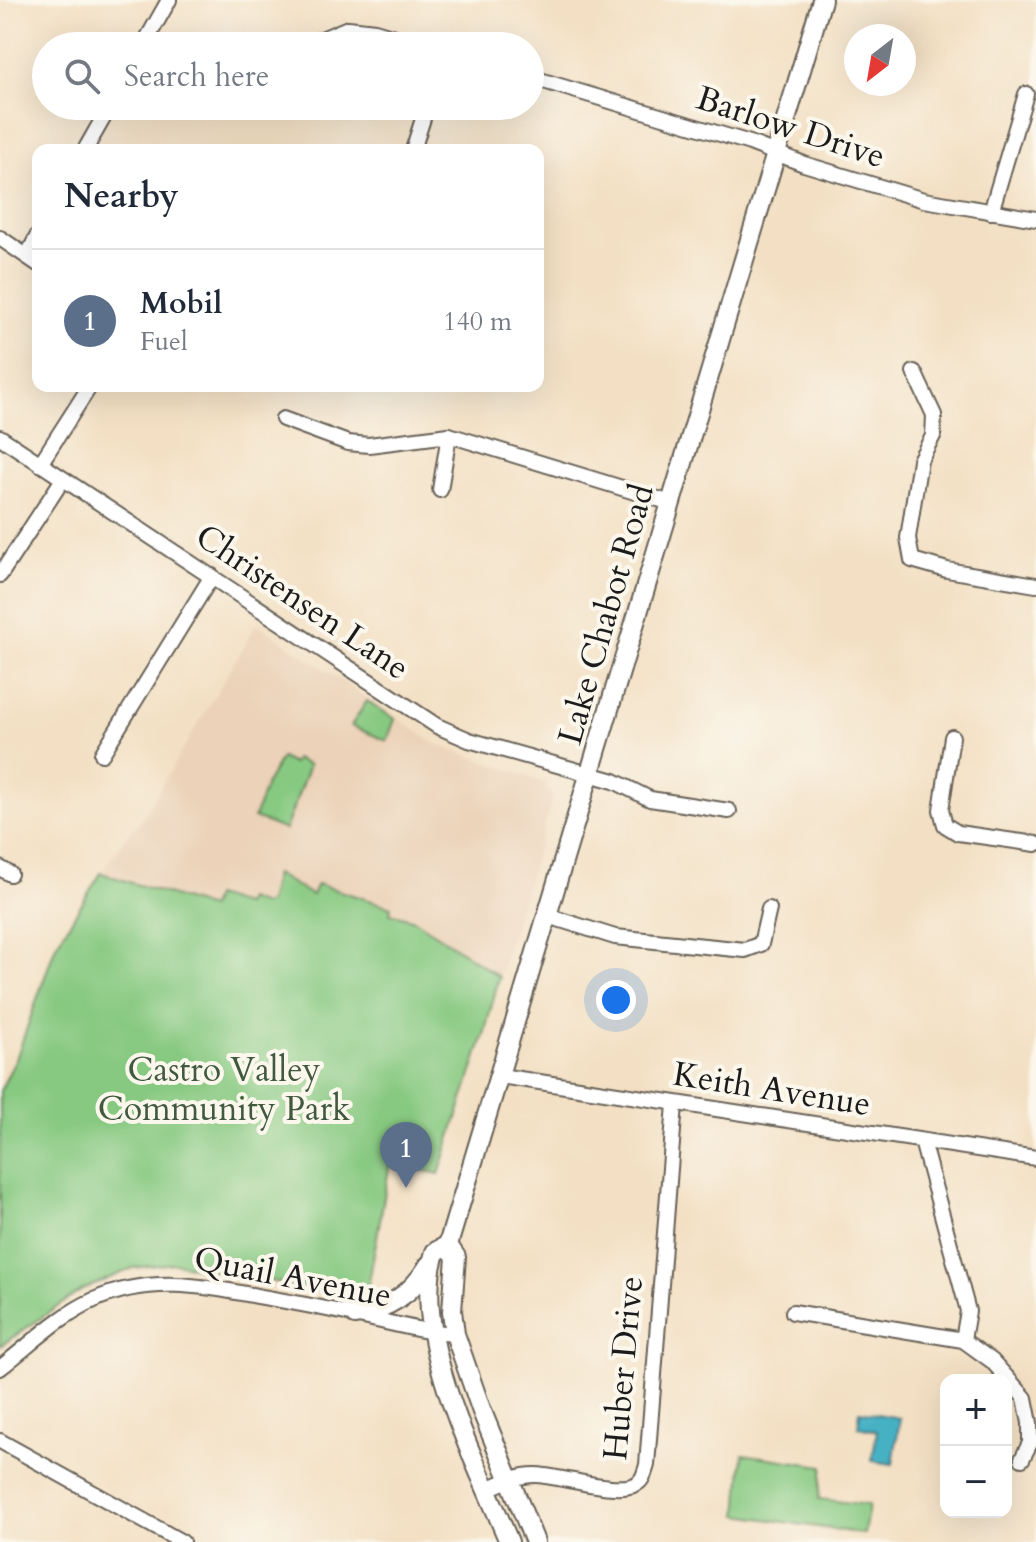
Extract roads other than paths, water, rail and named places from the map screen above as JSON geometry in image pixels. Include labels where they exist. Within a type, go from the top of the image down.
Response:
[{"type":"main road","name":"Lake Chabot Road","points":[[355,1315],[384,1308],[404,1295],[420,1279],[435,1252],[448,1245],[822,0]]},
{"type":"main road","name":"Lake Chabot Road","points":[[448,1245],[456,1257],[452,1284],[455,1334],[535,1542]]},
{"type":"main road","points":[[432,1260],[429,1302],[432,1333],[445,1385],[509,1542]]},
{"type":"street","points":[[151,32],[169,0]]},
{"type":"street","points":[[338,32],[348,28],[378,32]]},
{"type":"street","name":"Barlow Drive","points":[[544,81],[750,143],[924,200],[1036,219]]},
{"type":"street","points":[[991,212],[1026,94]]},
{"type":"street","points":[[88,144],[102,120]]},
{"type":"street","points":[[415,144],[423,120]]},
{"type":"street","points":[[0,238],[32,260]]},
{"type":"street","points":[[914,372],[934,415],[933,436],[920,460],[908,538],[912,560],[947,570],[1036,585]]},
{"type":"street","points":[[40,464],[86,392]]},
{"type":"street","points":[[283,419],[328,438],[358,444],[449,435],[671,503]]},
{"type":"street","points":[[440,490],[449,435]]},
{"type":"street","name":"Christensen Lane","points":[[0,437],[437,726],[469,740],[614,781],[650,799],[729,811]]},
{"type":"street","points":[[0,575],[63,479]]},
{"type":"street","points":[[102,754],[212,576]]},
{"type":"street","points":[[952,737],[941,810],[945,825],[958,833],[1036,844]]},
{"type":"street","points":[[548,916],[615,937],[745,950],[761,944],[769,909]]},
{"type":"street","name":"Keith Avenue","points":[[500,1076],[1036,1158]]},
{"type":"street","name":"Huber Drive","points":[[487,1489],[509,1480],[537,1475],[623,1488],[640,1482],[644,1475],[675,1104]]},
{"type":"street","points":[[922,1141],[968,1311],[963,1340]]},
{"type":"street","name":"Quail Avenue","points":[[0,1368],[90,1302],[146,1285],[198,1285],[432,1333],[455,1334]]},
{"type":"street","points":[[793,1312],[963,1340],[992,1361],[1025,1398],[1030,1443],[1022,1459]]},
{"type":"street","points":[[0,1441],[182,1542]]},
{"type":"water","points":[[860,1411],[900,1418],[893,1464],[872,1461],[877,1431],[858,1427]]},
{"type":"place","name":"Mobil","points":[[406,1188]]},
{"type":"park label","name":"Castro Valley Community Park","points":[[224,1088]]}]
